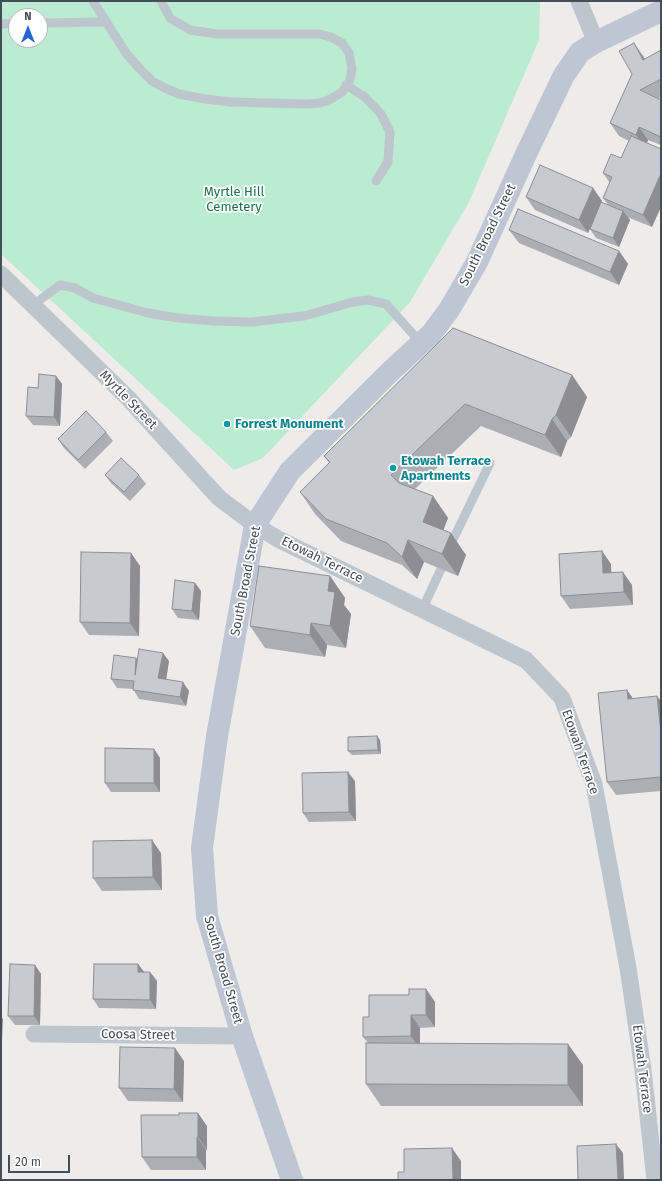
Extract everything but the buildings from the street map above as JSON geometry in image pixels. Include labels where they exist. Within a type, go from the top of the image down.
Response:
[{"type":"main road","name":"South Broad Street","points":[[292,1180],[242,1036],[207,916],[202,848],[217,736],[255,524],[290,471],[392,370],[431,334],[449,310],[477,262],[564,75],[580,52],[596,42],[654,14]]},
{"type":"street","points":[[579,1],[596,42]]},
{"type":"street","name":"Myrtle Street","points":[[1,274],[128,398],[219,498],[255,524]]},
{"type":"street","name":"Etowah Terrace","points":[[255,524],[278,539],[526,660],[562,698],[594,784],[628,968],[643,1070],[655,1180]]},
{"type":"street","name":"Coosa Street","points":[[34,1034],[242,1036]]},
{"type":"lane","points":[[93,1],[126,53],[139,68],[152,80],[179,94],[231,102],[307,104],[331,100],[342,92],[349,83],[352,69],[349,53],[342,43],[331,37],[319,34],[217,34],[190,30],[170,18],[161,1]]},
{"type":"lane","points":[[48,23],[106,22]]},
{"type":"lane","points":[[346,85],[365,97],[376,108],[381,114],[390,132],[388,162],[376,181]]},
{"type":"lane","points":[[33,305],[60,285],[75,288],[92,298],[148,313],[178,318],[252,322],[304,316],[353,302],[368,300],[386,304],[421,343]]},
{"type":"lane","points":[[450,548],[490,463]]},
{"type":"lane","points":[[422,610],[441,569]]},
{"type":"green space","name":"Myrtle Hill Cemetery","points":[[1,1],[540,1],[539,40],[469,202],[410,302],[263,458],[234,470],[1,254]]},
{"type":"place","name":"Forrest Monument","points":[[227,424]]},
{"type":"place","name":"Etowah Terrace Apartments","points":[[393,468]]}]
